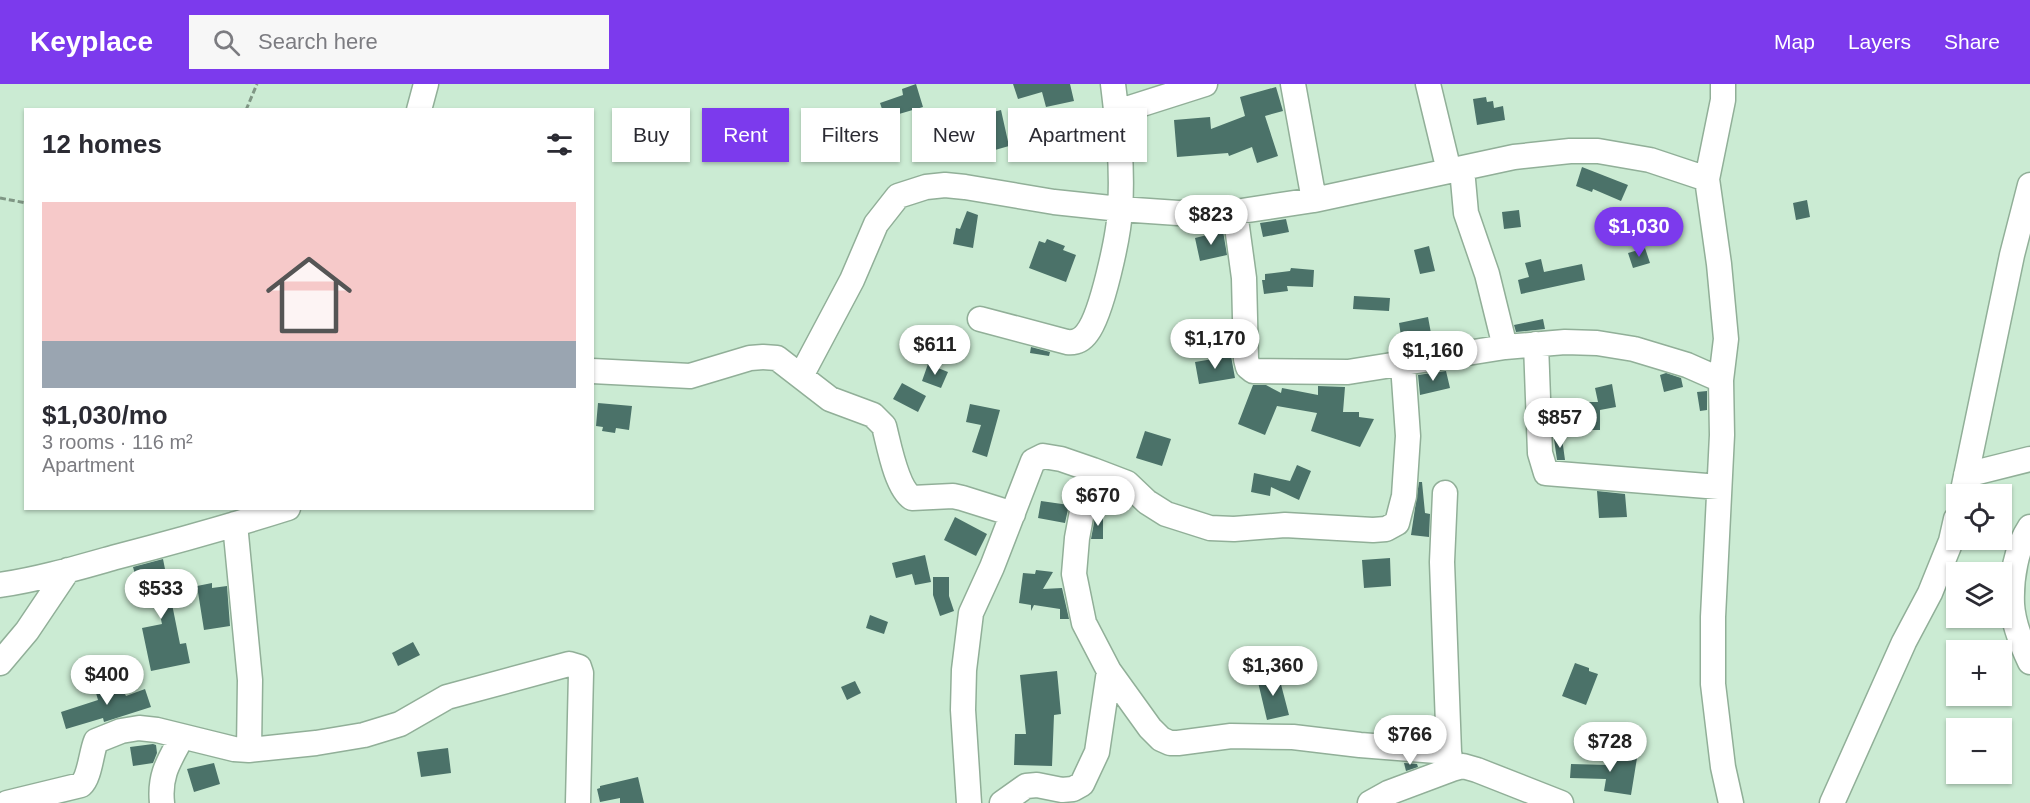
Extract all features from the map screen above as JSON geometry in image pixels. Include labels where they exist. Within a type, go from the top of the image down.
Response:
[{"type":"street","points":[[420,108],[426,84]]},
{"type":"street","points":[[1113,84],[1116,108]]},
{"type":"street","points":[[1130,108],[1205,84]]},
{"type":"street","points":[[1293,84],[1314,200]]},
{"type":"street","points":[[1428,84],[1456,170],[1466,213],[1486,273],[1505,347]]},
{"type":"street","points":[[1723,84],[1723,100],[1707,179],[1726,339],[1721,380],[1722,435],[1713,617],[1713,684],[1723,767],[1731,803]]},
{"type":"street","points":[[801,376],[852,280],[876,224],[898,196],[926,186],[945,185],[1054,202],[1178,213],[1235,212],[1314,200],[1514,157],[1570,151],[1598,151],[1650,160],[1707,179]]},
{"type":"street","points":[[980,319],[1067,342],[1078,341],[1086,335],[1094,320],[1107,282],[1120,209],[1120,162]]},
{"type":"street","points":[[1964,484],[2012,255],[2030,185]]},
{"type":"street","points":[[1235,212],[1245,279],[1245,359],[1253,371],[1348,372],[1505,347],[1565,342],[1634,349],[1687,365],[1721,380]]},
{"type":"street","points":[[1536,344],[1540,453],[1546,473],[1719,487]]},
{"type":"street","points":[[594,371],[690,376],[750,358],[777,358],[830,399],[879,420],[884,426],[903,486],[912,498],[953,496],[1013,514]]},
{"type":"street","points":[[969,803],[963,710],[969,621],[975,600],[992,567],[1033,461],[1040,457],[1061,459],[1093,470],[1127,483],[1147,502],[1166,514],[1210,528],[1234,529],[1285,525],[1373,530],[1394,526],[1401,514],[1404,496],[1408,436],[1403,364]]},
{"type":"street","points":[[1967,484],[2030,459]]},
{"type":"street","points":[[1093,470],[1081,517],[1074,574],[1084,623],[1109,671],[1150,728],[1161,739],[1170,743],[1231,736],[1293,737],[1360,745],[1451,760],[1561,803]]},
{"type":"street","points":[[1445,493],[1442,562],[1451,760]]},
{"type":"street","points":[[0,585],[22,582],[68,570],[281,510]]},
{"type":"street","points":[[235,524],[250,680],[249,750]]},
{"type":"street","points":[[2030,527],[2025,535],[2017,561],[2012,605],[2018,630],[2030,662]]},
{"type":"street","points":[[1832,803],[1904,642],[1930,594],[1947,550]]},
{"type":"street","points":[[0,663],[27,631],[68,570]]},
{"type":"street","points":[[6,803],[81,785],[85,781],[91,752],[96,741],[104,736],[139,728],[157,730],[234,749],[249,750],[316,743],[364,735],[400,724],[447,697],[462,692],[561,666],[575,665],[579,667],[581,673],[578,803]]},
{"type":"street","points":[[1002,803],[1026,786],[1037,785],[1062,790],[1073,789],[1082,784],[1097,752],[1109,671]]},
{"type":"street","points":[[162,803],[160,789],[164,771],[182,737]]},
{"type":"street","points":[[1370,803],[1451,760]]},
{"type":"path","points":[[247,108],[257,84]]},
{"type":"path","points":[[0,198],[24,203]]},
{"type":"building","points":[[916,84],[923,107],[912,108],[912,110],[900,114],[900,108],[882,108],[880,103],[903,95],[902,89]]},
{"type":"building","points":[[1013,84],[1070,84],[1074,101],[1046,107],[1042,92],[1018,99]]},
{"type":"building","points":[[1276,87],[1283,111],[1265,116],[1278,156],[1257,163],[1252,147],[1229,156],[1228,153],[1177,157],[1174,120],[1210,117],[1211,129],[1245,116],[1240,97]]},
{"type":"building","points":[[1486,97],[1487,102],[1493,101],[1494,108],[1503,106],[1505,120],[1477,125],[1473,99]]},
{"type":"building","points":[[1001,110],[1008,146],[996,150],[996,111]]},
{"type":"building","points":[[1582,167],[1628,185],[1621,201],[1593,189],[1592,192],[1576,186]]},
{"type":"building","points":[[1807,200],[1810,217],[1796,220],[1793,203]]},
{"type":"building","points":[[1519,210],[1521,227],[1504,229],[1502,212]]},
{"type":"building","points":[[967,211],[978,215],[973,248],[953,244],[956,228],[960,229]]},
{"type":"building","points":[[1286,219],[1289,232],[1263,237],[1260,223]]},
{"type":"building","points":[[1223,231],[1227,255],[1200,261],[1195,238]]},
{"type":"building","points":[[1047,239],[1065,246],[1063,250],[1076,255],[1066,282],[1029,268],[1039,241],[1045,243]]},
{"type":"building","points":[[1429,246],[1435,271],[1420,274],[1414,250]]},
{"type":"building","points":[[1645,248],[1650,263],[1633,268],[1628,253]]},
{"type":"building","points":[[1541,259],[1544,272],[1582,264],[1585,280],[1521,294],[1518,280],[1529,277],[1525,263]]},
{"type":"building","points":[[1291,268],[1314,270],[1313,287],[1287,286],[1288,291],[1264,294],[1262,280],[1265,280],[1265,274],[1290,271]]},
{"type":"building","points":[[1354,296],[1390,298],[1389,311],[1353,309]]},
{"type":"building","points":[[1428,317],[1433,344],[1403,349],[1399,323]]},
{"type":"building","points":[[1543,319],[1545,329],[1516,332],[1514,325]]},
{"type":"building","points":[[1031,347],[1050,352],[1049,356],[1030,353]]},
{"type":"building","points":[[1231,356],[1235,378],[1199,384],[1195,362]]},
{"type":"building","points":[[928,364],[948,372],[941,388],[922,381]]},
{"type":"building","points":[[1446,371],[1450,388],[1420,395],[1418,375]]},
{"type":"building","points":[[1666,373],[1681,378],[1683,387],[1664,392],[1660,375]]},
{"type":"building","points":[[902,383],[926,396],[918,412],[893,399]]},
{"type":"building","points":[[1612,384],[1616,407],[1600,410],[1600,430],[1584,430],[1584,402],[1598,402],[1595,388]]},
{"type":"building","points":[[1253,385],[1266,385],[1281,393],[1282,388],[1318,395],[1318,386],[1345,387],[1343,412],[1359,412],[1359,417],[1374,419],[1360,447],[1311,431],[1317,413],[1277,406],[1265,435],[1238,424]]},
{"type":"building","points":[[1707,391],[1707,410],[1700,411],[1697,392]]},
{"type":"building","points":[[598,403],[632,406],[629,430],[616,428],[615,433],[602,431],[603,427],[596,426]]},
{"type":"building","points":[[970,404],[1000,410],[987,457],[972,452],[981,425],[966,422]]},
{"type":"building","points":[[1145,431],[1171,439],[1162,466],[1136,458]]},
{"type":"building","points":[[1562,438],[1565,460],[1557,460],[1554,439]]},
{"type":"building","points":[[1297,465],[1311,471],[1299,500],[1271,487],[1270,496],[1251,492],[1254,473],[1290,481]]},
{"type":"building","points":[[1419,482],[1422,482],[1425,513],[1430,514],[1429,537],[1411,535]]},
{"type":"building","points":[[1597,491],[1625,494],[1627,517],[1599,518]]},
{"type":"building","points":[[1041,501],[1069,505],[1065,523],[1038,518]]},
{"type":"building","points":[[1096,512],[1103,512],[1103,539],[1091,539]]},
{"type":"building","points":[[955,517],[987,534],[976,556],[944,540]]},
{"type":"building","points":[[925,555],[931,582],[915,585],[912,574],[896,578],[892,563]]},
{"type":"building","points":[[1390,558],[1391,586],[1364,588],[1362,560]]},
{"type":"building","points":[[163,559],[180,644],[186,643],[190,663],[151,671],[142,628],[162,624],[154,588],[140,592],[133,567]]},
{"type":"building","points":[[1036,570],[1053,572],[1043,589],[1062,588],[1069,619],[1060,619],[1060,609],[1034,605],[1031,611],[1031,605],[1019,603],[1023,573],[1035,574]]},
{"type":"building","points":[[933,577],[949,577],[949,596],[954,611],[940,616],[933,595]]},
{"type":"building","points":[[212,583],[212,588],[227,586],[230,626],[204,630],[197,586]]},
{"type":"building","points":[[870,615],[888,622],[884,634],[866,628]]},
{"type":"building","points":[[413,642],[420,655],[398,666],[392,653]]},
{"type":"building","points":[[1575,663],[1598,674],[1586,705],[1562,696]]},
{"type":"building","points":[[1057,671],[1061,714],[1054,715],[1052,766],[1014,765],[1015,734],[1026,734],[1020,675]]},
{"type":"building","points":[[1278,673],[1289,715],[1267,720],[1257,678]]},
{"type":"building","points":[[111,681],[112,686],[118,684],[120,693],[124,692],[126,696],[145,689],[151,707],[104,722],[103,718],[66,729],[61,712],[98,700],[94,686]]},
{"type":"building","points":[[855,681],[861,693],[847,700],[841,687]]},
{"type":"building","points":[[156,745],[157,753],[153,763],[133,766],[130,747]]},
{"type":"building","points":[[448,748],[451,773],[421,777],[417,752]]},
{"type":"building","points":[[1610,754],[1637,758],[1631,795],[1604,791],[1606,779],[1570,778],[1571,764],[1608,765]]},
{"type":"building","points":[[214,763],[220,784],[194,792],[187,769]]},
{"type":"building","points":[[1404,763],[1417,764],[1418,767],[1406,771]]},
{"type":"building","points":[[638,777],[644,803],[620,803],[620,798],[600,802],[597,789],[600,786]]}]
